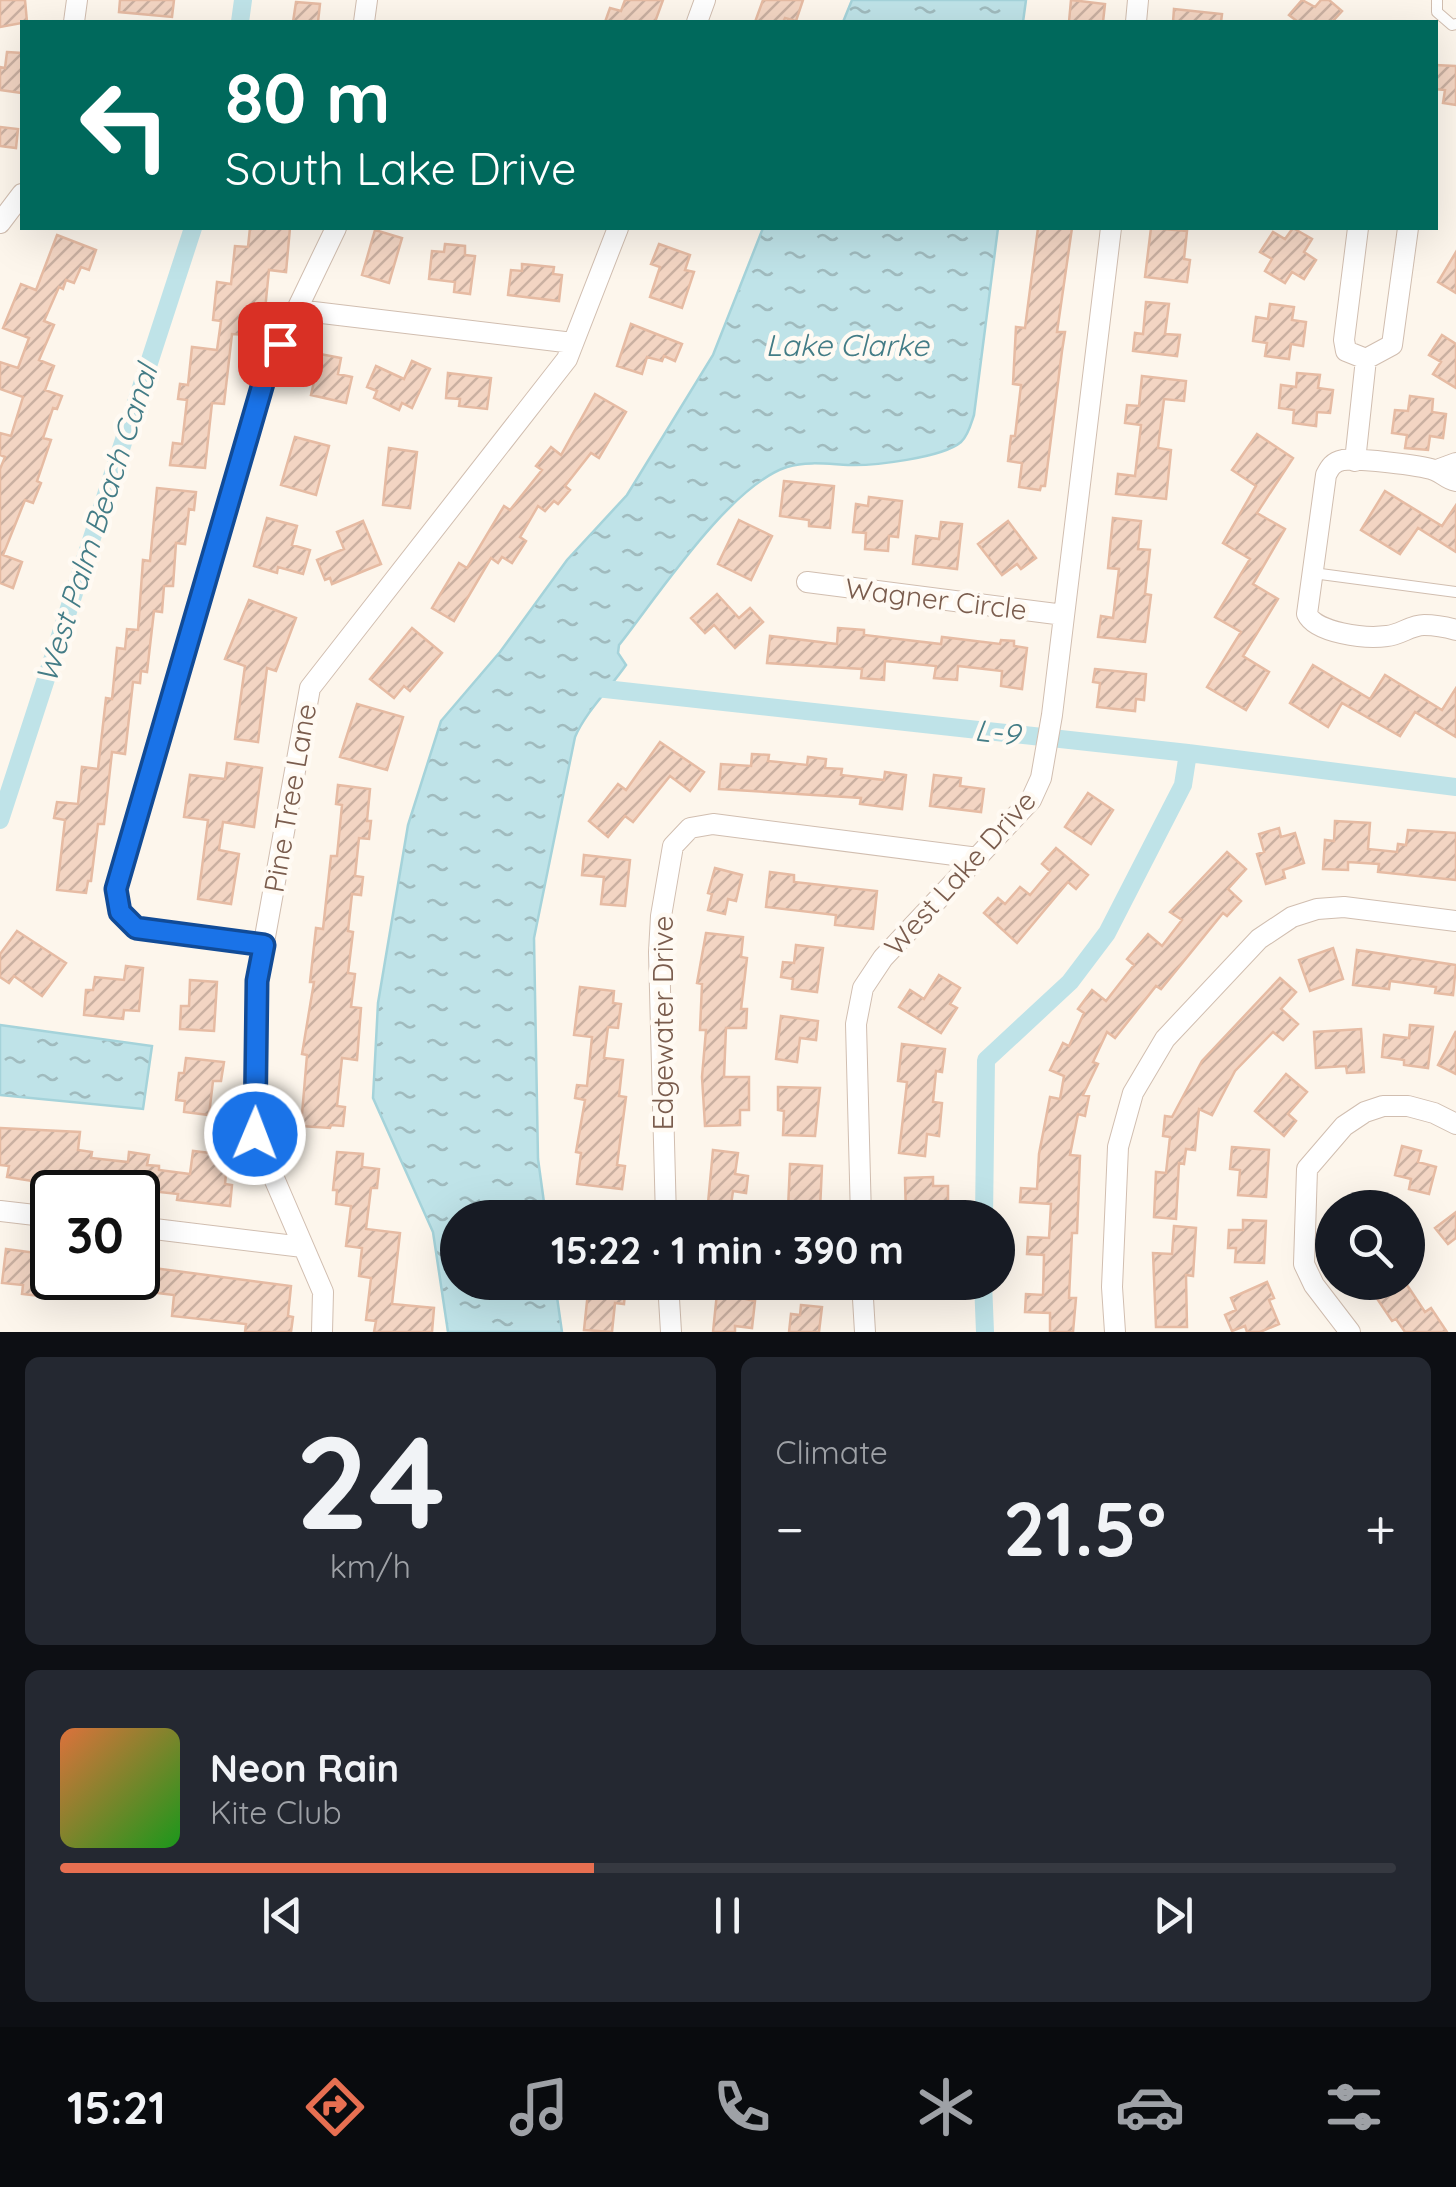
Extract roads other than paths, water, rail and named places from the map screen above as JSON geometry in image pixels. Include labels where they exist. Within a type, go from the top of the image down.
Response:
[{"type":"street","points":[[0,223],[20,197]]},
{"type":"street","points":[[264,945],[136,928],[120,912],[116,889],[264,380],[335,230]]},
{"type":"street","name":"Pine Tree Lane","points":[[322,1332],[323,1292],[255,1134],[257,981],[310,688],[567,359],[617,230]]},
{"type":"street","name":"West Lake Drive","points":[[861,1200],[856,1024],[859,1000],[883,958],[1031,800],[1041,778],[1111,230]]},
{"type":"street","points":[[1358,230],[1344,340],[1346,351],[1366,358],[1392,345],[1408,230]]},
{"type":"street","points":[[297,310],[573,343]]},
{"type":"street","points":[[1354,461],[1366,358]]},
{"type":"street","points":[[1456,481],[1448,480],[1446,467],[1340,460],[1330,466],[1307,614],[1312,624],[1322,629],[1378,637],[1422,625],[1456,630]]},
{"type":"street","name":"Wagner Circle","points":[[807,582],[1064,616]]},
{"type":"street","name":"Edgewater Drive","points":[[665,1200],[658,952],[669,857],[680,836],[701,824],[713,824],[978,858]]},
{"type":"street","points":[[1115,1332],[1112,1287],[1118,1147],[1133,1093],[1165,1039],[1259,939],[1292,917],[1344,907],[1456,921]]},
{"type":"street","points":[[1350,1332],[1314,1285],[1304,1264],[1307,1169],[1344,1126],[1383,1106],[1408,1106],[1456,1124]]},
{"type":"street","points":[[0,1211],[30,1214]]},
{"type":"street","points":[[160,1230],[303,1247]]},
{"type":"street","points":[[669,1300],[671,1332]]},
{"type":"street","points":[[863,1300],[864,1332]]},
{"type":"lane","points":[[1438,0],[1436,12],[1456,24]]},
{"type":"lane","points":[[1312,573],[1456,592]]},
{"type":"water","points":[[852,0],[1026,0],[1023,20],[844,20]]},
{"type":"water","name":"Lake Clarke","points":[[762,230],[998,230],[974,415],[963,439],[952,448],[907,460],[802,464],[765,478],[718,519],[619,645],[618,653],[626,665],[575,737],[534,938],[538,1159],[544,1200],[440,1200],[440,1279],[433,1232],[373,1098],[378,1003],[408,825],[441,721],[500,652],[567,560],[627,495],[713,355]]},
{"type":"water","points":[[0,1025],[152,1046],[143,1109],[0,1095]]},
{"type":"water","name":"Lake Clarke","points":[[443,1300],[557,1300],[562,1332],[448,1332]]},
{"type":"waterway","name":"West Palm Beach Canal","points":[[240,20],[243,0]]},
{"type":"waterway","name":"West Palm Beach Canal","points":[[0,820],[192,230]]},
{"type":"waterway","name":"L-9","points":[[587,687],[1188,753],[1456,787]]},
{"type":"waterway","points":[[984,1200],[986,1060],[1070,982],[1107,933],[1183,785],[1188,753]]},
{"type":"waterway","points":[[984,1300],[985,1332]]}]
